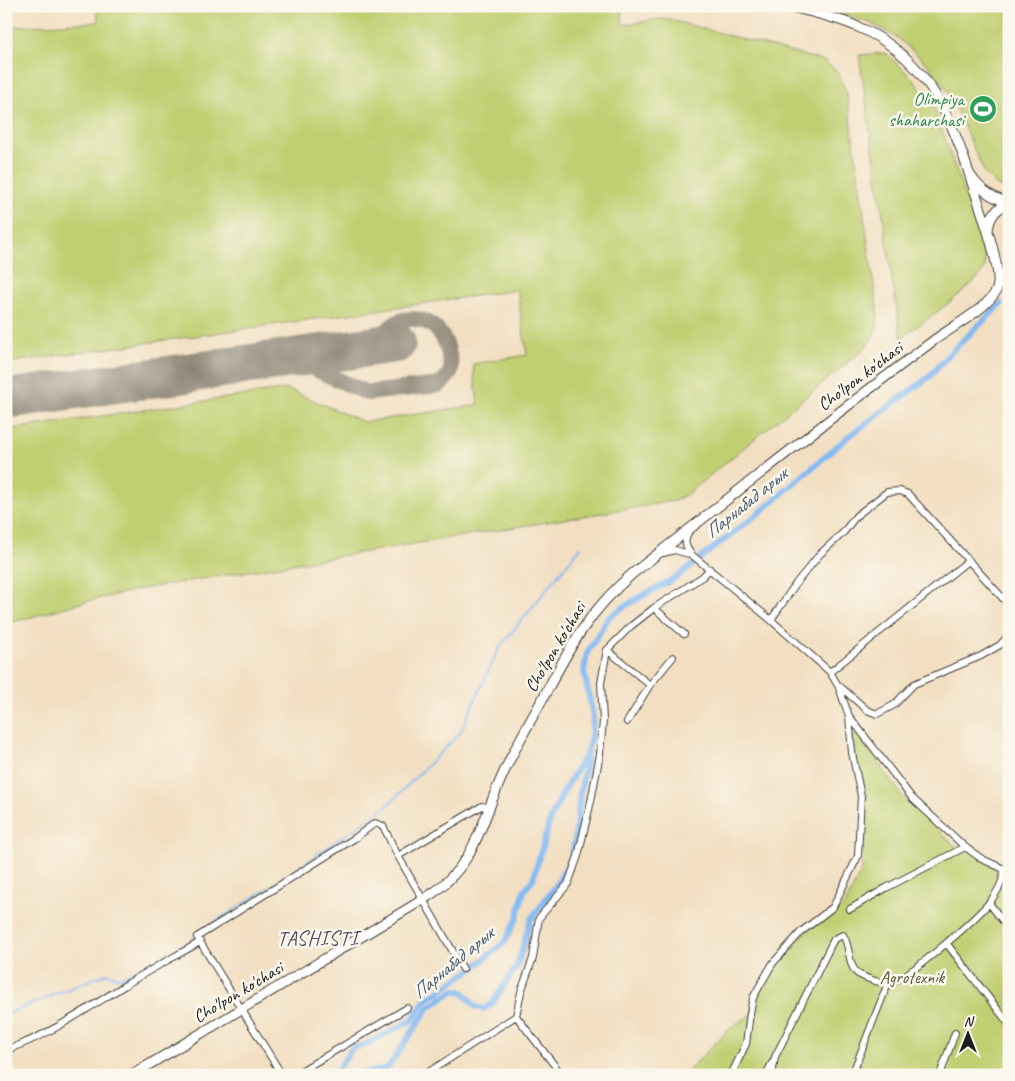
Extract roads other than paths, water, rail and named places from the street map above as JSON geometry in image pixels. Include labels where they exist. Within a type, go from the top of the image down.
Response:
[{"type":"main road","name":"Cho'lpon ko'chasi","points":[[132,1075],[424,900],[445,885],[462,866],[477,839],[509,761],[581,630],[613,591],[859,396],[990,301],[996,291],[998,274],[988,235],[962,150],[945,109],[929,84],[909,62],[885,41],[871,32],[842,20],[788,6]]},
{"type":"main road","points":[[969,173],[988,194],[1009,204]]},
{"type":"main road","points":[[988,235],[988,226],[992,215],[998,209],[1009,204]]},
{"type":"street","points":[[771,620],[797,582],[820,554],[843,533],[856,516],[887,492],[900,490],[908,494],[1009,605]]},
{"type":"street","points":[[692,527],[686,535],[685,544],[692,555]]},
{"type":"street","points":[[653,558],[671,550],[683,551],[708,567],[830,672],[837,684],[849,716],[852,752],[861,796],[858,856],[833,907],[801,932],[773,963],[759,987],[750,1013],[746,1044],[731,1075]]},
{"type":"street","points":[[830,672],[969,560]]},
{"type":"street","points":[[424,1075],[516,1016],[521,992],[533,958],[539,918],[568,884],[578,856],[600,754],[603,721],[601,683],[607,650],[624,632],[654,608],[702,577],[708,567]]},
{"type":"street","points":[[654,608],[684,634]]},
{"type":"street","points":[[837,684],[867,710],[877,714],[894,705],[914,684],[981,656],[1000,645],[1009,635]]},
{"type":"street","points":[[607,650],[650,685]]},
{"type":"street","points":[[627,722],[650,685],[673,657]]},
{"type":"street","points":[[766,1075],[834,939],[843,935],[847,941],[851,962],[859,974],[888,983],[901,978],[947,944],[990,903],[1003,882],[1007,870],[982,859],[965,847],[912,798],[849,716]]},
{"type":"street","points":[[398,856],[482,806],[489,808]]},
{"type":"street","points":[[282,1075],[197,937],[355,838],[375,823],[383,826],[398,856],[463,969]]},
{"type":"street","points":[[850,909],[965,847]]},
{"type":"street","points":[[990,903],[1009,929]]},
{"type":"street","points":[[6,1050],[32,1040],[200,942]]},
{"type":"street","points":[[947,944],[1009,1024]]},
{"type":"street","points":[[852,1075],[888,983]]},
{"type":"street","points":[[294,1075],[407,1008]]},
{"type":"street","points":[[516,1016],[562,1075]]},
{"type":"street","points":[[940,1075],[955,1033]]},
{"type":"street","points":[[772,1075],[775,1057]]},
{"type":"waterway","name":"Парнабад арык","points":[[353,1075],[382,1070],[389,1066],[429,1007],[455,990],[463,992],[476,1007],[484,1009],[492,1004],[517,966],[531,919],[557,884],[571,859],[586,755],[592,733],[593,716],[584,671],[587,653],[609,617],[633,601],[677,577],[764,509],[848,437],[929,377],[953,350],[1001,304]]},
{"type":"waterway","points":[[202,930],[272,886],[387,806],[460,733],[499,648],[581,547]]},
{"type":"waterway","name":"Парнабад арык","points":[[332,1075],[353,1047],[363,1046],[412,1020],[425,1001],[472,969],[505,942],[517,918],[524,891],[533,879],[551,817],[585,756]]},
{"type":"waterway","points":[[6,1014],[108,973],[120,978],[188,944],[195,937]]},
{"type":"place","name":"Olimpiya shaharchasi","points":[[983,109]]},
{"type":"district","name":"TASHISTI","points":[[318,938]]},
{"type":"park label","name":"Agrotexnik","points":[[912,977]]}]
